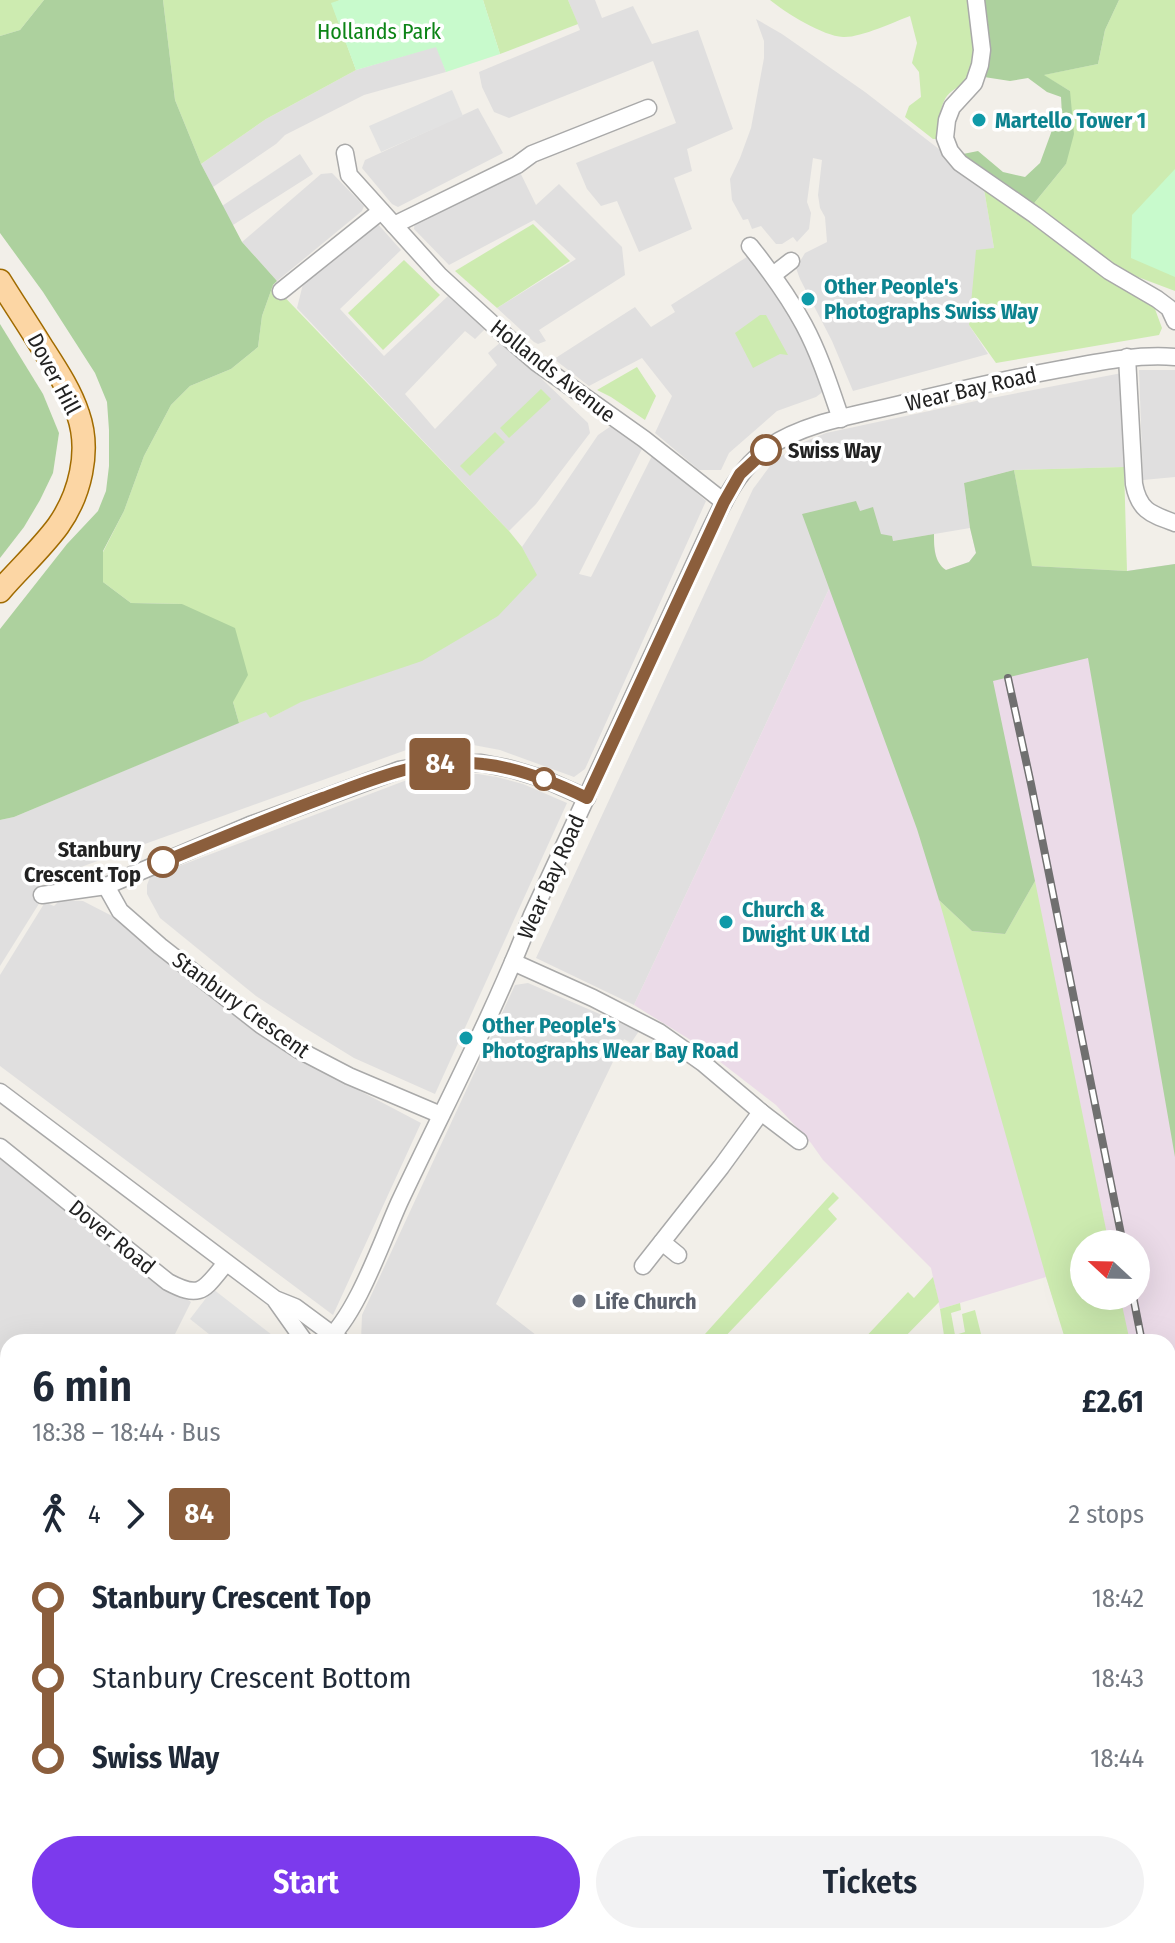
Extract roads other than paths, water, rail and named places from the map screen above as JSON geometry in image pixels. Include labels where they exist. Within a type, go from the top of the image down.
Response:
[{"type":"main road","name":"Dover Hill","points":[[0,281],[63,381],[79,415],[84,450],[76,494],[58,526],[0,591]]},
{"type":"street","points":[[976,0],[982,50],[980,65],[974,83],[952,107],[947,120],[945,138],[950,151],[960,163],[1109,271],[1169,308],[1175,321]]},
{"type":"street","points":[[394,225],[517,165],[532,154],[648,108]]},
{"type":"street","name":"Hollands Avenue","points":[[345,153],[349,175],[440,276],[537,363],[644,439],[724,502]]},
{"type":"street","points":[[281,291],[381,211]]},
{"type":"street","points":[[750,246],[791,301],[805,327],[841,419]]},
{"type":"street","points":[[773,275],[791,261]]},
{"type":"street","points":[[1127,357],[1137,500],[1155,515],[1175,523]]},
{"type":"street","name":"Wear Bay Road","points":[[337,1334],[513,962],[724,502],[740,474],[766,449],[785,438],[841,419],[984,383],[1127,357],[1175,357]]},
{"type":"street","points":[[42,895],[106,886],[250,825],[399,770],[436,764],[481,763],[544,779],[587,798]]},
{"type":"street","name":"Stanbury Crescent","points":[[106,886],[120,911],[252,1018],[299,1050],[349,1076],[441,1115]]},
{"type":"street","points":[[513,962],[659,1032],[703,1063],[799,1141]]},
{"type":"street","points":[[0,1092],[226,1263],[275,1299],[295,1307],[327,1334]]},
{"type":"street","points":[[643,1266],[761,1112]]},
{"type":"street","name":"Dover Road","points":[[0,1147],[168,1282],[192,1292],[200,1290],[226,1263]]},
{"type":"street","points":[[662,1242],[678,1255]]},
{"type":"street","points":[[275,1299],[299,1334]]},
{"type":"railway","points":[[1008,678],[1120,1230]]},
{"type":"railway","points":[[1136,1310],[1140,1334]]},
{"type":"place","name":"Martello Tower 1","points":[[979,120]]},
{"type":"place","name":"Other People's Photographs Swiss Way","points":[[808,299]]},
{"type":"place","name":"Swiss Way","points":[[766,450]]},
{"type":"place","name":"Stanbury Crescent Top","points":[[163,862]]},
{"type":"place","name":"Church & Dwight UK Ltd","points":[[726,922]]},
{"type":"place","name":"Other People's Photographs Wear Bay Road","points":[[466,1038]]},
{"type":"place","name":"Life Church","points":[[579,1301]]},
{"type":"park label","name":"Hollands Park","points":[[379,31]]}]
